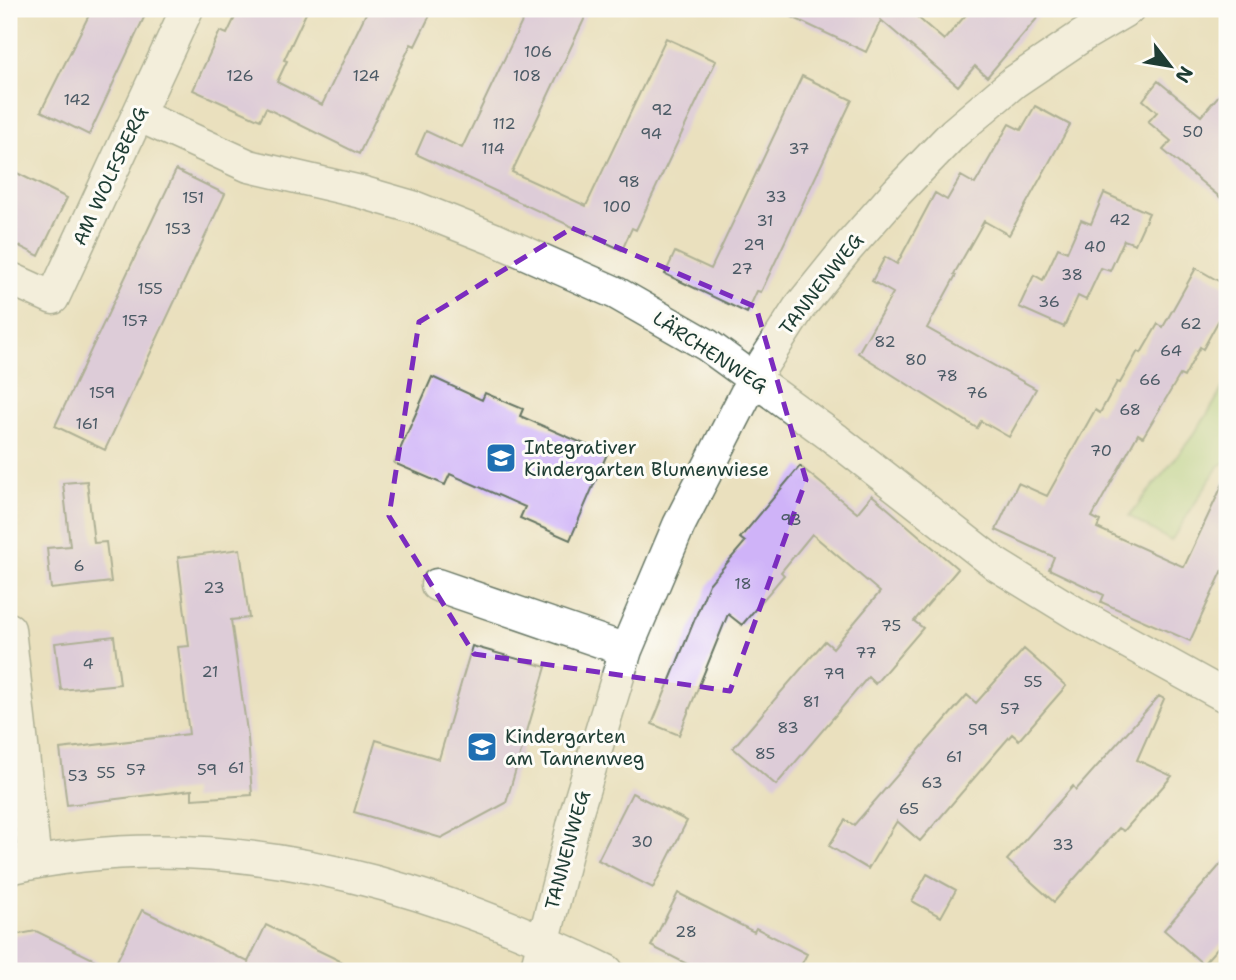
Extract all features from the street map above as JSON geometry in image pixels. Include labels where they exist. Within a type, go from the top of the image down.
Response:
[{"type":"street","name":"AM WOLFSBERG","points":[[9,278],[53,298],[187,9]]},
{"type":"street","name":"TANNENWEG","points":[[536,971],[576,814],[626,650],[679,525],[754,378],[799,309],[845,251],[954,133],[1014,82],[1128,9]]},
{"type":"street","name":"LÄRCHENWEG","points":[[138,115],[249,166],[362,192],[416,208],[616,293],[707,345],[754,378],[997,565],[1077,614],[1227,697]]},
{"type":"street","points":[[437,585],[626,650]]},
{"type":"street","points":[[9,629],[22,865],[141,851],[219,854],[279,861],[341,873],[416,893],[542,939],[607,971]]},
{"type":"highlighted area","points":[[572,228],[756,307],[806,480],[730,691],[474,654],[389,516],[419,322]]},
{"type":"green space","points":[[1227,379],[1227,461],[1218,467],[1171,541],[1129,516],[1195,433]]},
{"type":"building","points":[[92,9],[148,9],[89,135],[41,111]]},
{"type":"building","points":[[239,9],[308,9],[284,60],[287,61],[277,82],[322,105],[368,9],[433,9],[415,46],[411,44],[359,154],[266,108],[260,120],[193,90],[220,31],[227,34]]},
{"type":"building","points":[[528,9],[589,9],[512,172],[586,206],[666,38],[716,61],[636,230],[632,228],[622,250],[416,154],[426,131],[462,148]]},
{"type":"building","points":[[775,9],[908,9],[944,40],[971,9],[1045,9],[987,77],[975,66],[958,86],[881,20],[866,52]]},
{"type":"building","points":[[802,76],[852,100],[761,292],[757,291],[747,313],[665,274],[675,252],[711,269]]},
{"type":"building","points":[[1158,81],[1201,116],[1227,86],[1227,203],[1163,150],[1171,141],[1148,122],[1157,112],[1143,100]]},
{"type":"building","points":[[1035,106],[1070,125],[1009,235],[984,221],[927,328],[1036,389],[1009,437],[981,421],[977,428],[858,353],[893,293],[872,281],[885,257],[897,264],[935,193],[947,200],[961,176],[975,184],[1009,124],[1021,130]]},
{"type":"building","points":[[9,169],[67,198],[39,256],[9,241]]},
{"type":"building","points":[[176,170],[225,194],[105,450],[55,426]]},
{"type":"building","points":[[1104,193],[1149,213],[1135,244],[1124,240],[1110,271],[1101,268],[1086,300],[1078,296],[1064,327],[1019,307],[1034,275],[1043,280],[1058,248],[1067,252],[1081,220],[1091,224]]},
{"type":"building","points":[[1196,268],[1227,286],[1227,305],[1203,349],[1200,347],[1184,377],[1180,375],[1143,437],[1138,434],[1092,517],[1100,521],[1097,528],[1184,567],[1227,475],[1227,561],[1190,641],[1101,602],[1104,595],[1049,569],[1054,557],[996,530],[1018,483],[1047,496],[1095,410],[1100,413],[1117,382],[1120,383],[1138,351],[1141,353],[1158,324],[1163,327]]},
{"type":"building","name":"Integrativer Kindergarten Blumenwiese","points":[[432,377],[482,400],[485,393],[523,409],[520,416],[607,454],[570,540],[520,518],[525,507],[450,474],[445,485],[394,463]]},
{"type":"building","points":[[800,466],[857,513],[872,495],[958,569],[914,621],[923,628],[875,684],[868,677],[776,785],[733,748],[825,641],[833,648],[880,592],[812,534],[781,572],[784,575],[742,625],[728,614],[679,735],[652,724],[709,584],[745,542],[740,538]]},
{"type":"building","points":[[87,481],[94,543],[106,542],[111,582],[51,589],[47,548],[70,546],[63,483]]},
{"type":"building","points":[[240,549],[249,618],[231,620],[248,738],[252,795],[192,799],[192,790],[67,805],[60,749],[189,734],[178,647],[189,646],[178,557]]},
{"type":"building","points":[[114,636],[120,684],[61,690],[55,643]]},
{"type":"building","name":"Kindergarten am Tannenweg","points":[[472,646],[546,667],[506,803],[441,838],[354,812],[376,740],[439,759]]},
{"type":"building","points":[[1024,649],[1066,686],[1019,740],[1012,734],[920,841],[897,821],[868,869],[829,846],[845,820],[854,825],[967,695],[976,703]]},
{"type":"building","points":[[1159,696],[1164,699],[1137,760],[1172,776],[1124,831],[1119,828],[1054,902],[1007,860],[1073,786],[1076,790]]},
{"type":"building","points":[[632,793],[687,821],[653,888],[598,860]]},
{"type":"building","points":[[1227,857],[1227,937],[1203,964],[1164,930]]},
{"type":"building","points":[[927,874],[956,890],[941,917],[912,901]]},
{"type":"building","points":[[678,893],[754,932],[756,928],[807,954],[798,971],[701,971],[651,946]]},
{"type":"building","points":[[142,910],[248,962],[266,925],[361,971],[9,971],[9,936],[36,931],[113,969]]},
{"type":"place","name":"Integrativer Kindergarten Blumenwiese","points":[[501,458]]},
{"type":"place","name":"Kindergarten am Tannenweg","points":[[482,747]]}]
